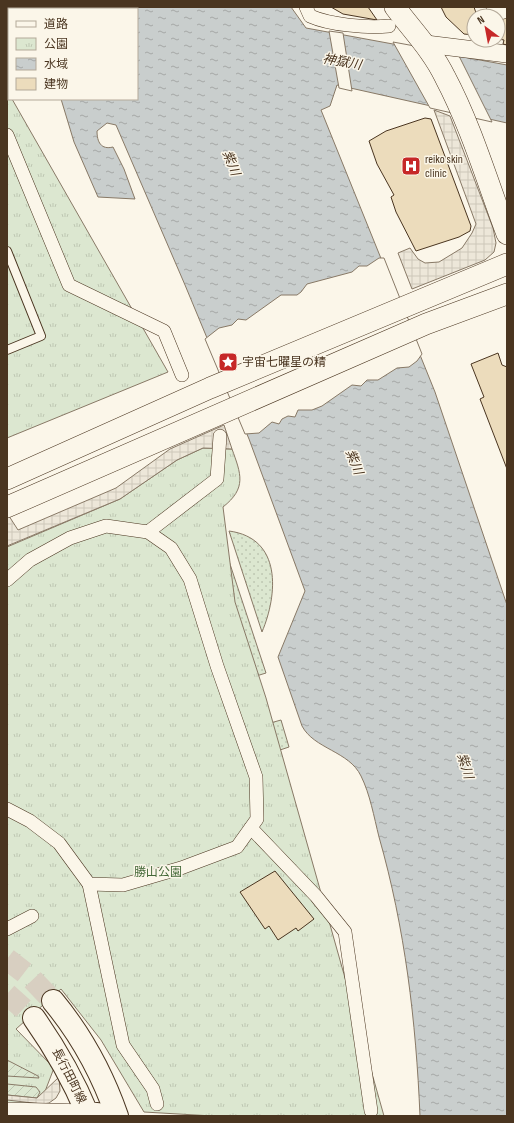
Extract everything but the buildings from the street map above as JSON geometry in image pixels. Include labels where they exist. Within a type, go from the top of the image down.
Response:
[{"type":"main road","points":[[53,1001],[73,1026],[90,1053],[103,1079],[117,1116]]},
{"type":"main road","name":"長行田町線","points":[[34,1018],[57,1053],[88,1114],[114,1116]]},
{"type":"street","points":[[306,7],[310,16],[321,21],[378,27],[392,16],[426,44],[445,76],[465,119],[507,234]]},
{"type":"street","points":[[426,44],[466,46]]},
{"type":"street","points":[[7,135],[69,285],[164,331],[182,375]]},
{"type":"street","points":[[7,479],[210,388],[507,264]]},
{"type":"street","points":[[7,507],[426,324],[507,294]]},
{"type":"street","points":[[148,532],[217,479],[220,436]]},
{"type":"street","points":[[7,580],[30,560],[70,538],[106,526],[148,532],[171,548],[190,579],[217,666],[256,777],[258,819],[237,847],[181,868],[86,894]]},
{"type":"street","points":[[7,809],[30,821],[59,843],[86,894],[123,1045],[153,1089],[157,1104]]},
{"type":"street","points":[[251,828],[316,896],[345,932],[371,1111]]},
{"type":"street","points":[[7,929],[32,916]]},
{"type":"street","points":[[7,1111],[88,1114]]},
{"type":"lane","points":[[7,251],[41,336],[7,350]]},
{"type":"green space","points":[[7,87],[8,100],[13,100],[168,372],[7,438]]},
{"type":"green space","name":"勝山公園","points":[[203,448],[232,449],[238,466],[240,480],[239,487],[231,500],[223,507],[235,602],[266,698],[384,1116],[213,1116],[144,1112],[101,1040],[61,989],[16,1029],[54,1068],[39,1107],[7,1103],[7,547],[120,499],[177,460]]},
{"type":"green space","points":[[229,531],[246,536],[259,544],[267,556],[273,585],[271,601],[262,632]]},
{"type":"green space","points":[[226,552],[266,673],[240,681]]},
{"type":"green space","points":[[281,720],[289,747],[265,755],[256,727]]},
{"type":"green space","points":[[7,1060],[38,1076],[39,1078],[7,1076]]},
{"type":"green space","points":[[7,1084],[36,1087],[40,1092],[37,1098],[7,1095]]},
{"type":"shaded area","points":[[434,110],[450,116],[493,228],[496,243],[494,252],[485,260],[412,289],[398,253],[410,248],[418,259],[425,263],[439,262],[462,248],[476,224]]},
{"type":"shaded area","points":[[224,425],[232,449],[203,448],[177,460],[120,499],[7,546],[7,517],[9,516],[18,530],[116,488],[170,449]]},
{"type":"shaded area","points":[[59,1077],[60,1091],[56,1098],[49,1103],[42,1104],[7,1100],[7,1095],[37,1098]]},
{"type":"water","points":[[291,7],[306,28],[507,65],[507,123],[337,85],[330,106],[321,110],[435,392],[507,605],[507,1116],[420,1116],[416,1045],[408,975],[396,906],[369,798],[361,776],[356,768],[340,755],[307,734],[302,726],[278,657],[305,591],[249,439],[116,125],[107,123],[97,131],[98,139],[100,144],[103,146],[109,148],[113,147],[124,169],[135,199],[98,197],[74,142],[61,100],[138,100],[138,8],[58,8]]},
{"type":"pier","points":[[329,31],[343,33],[352,91],[339,88]]},
{"type":"pier","points":[[393,42],[458,54],[492,122],[430,108]]},
{"type":"pier","points":[[379,258],[384,258],[422,354],[417,361],[409,367],[397,368],[378,380],[367,380],[361,386],[352,385],[322,406],[312,410],[298,410],[295,417],[288,416],[282,419],[279,424],[272,422],[259,433],[245,434],[205,339],[219,328],[232,325],[238,319],[246,320],[281,295],[297,295],[307,284],[352,272],[359,266],[367,266]]},
{"type":"tunnel","points":[[7,959],[29,976],[53,1001]]},
{"type":"tunnel","points":[[7,994],[34,1018]]},
{"type":"place","name":"reiko skin clinic","points":[[411,166]]},
{"type":"place","name":"宇宙七曜星の精","points":[[228,362]]},
{"type":"water label","name":"神獄川","points":[[342,62]]},
{"type":"water label","name":"紫川","points":[[231,163]]},
{"type":"water label","name":"紫川","points":[[354,462]]},
{"type":"water label","name":"紫川","points":[[465,766]]}]
